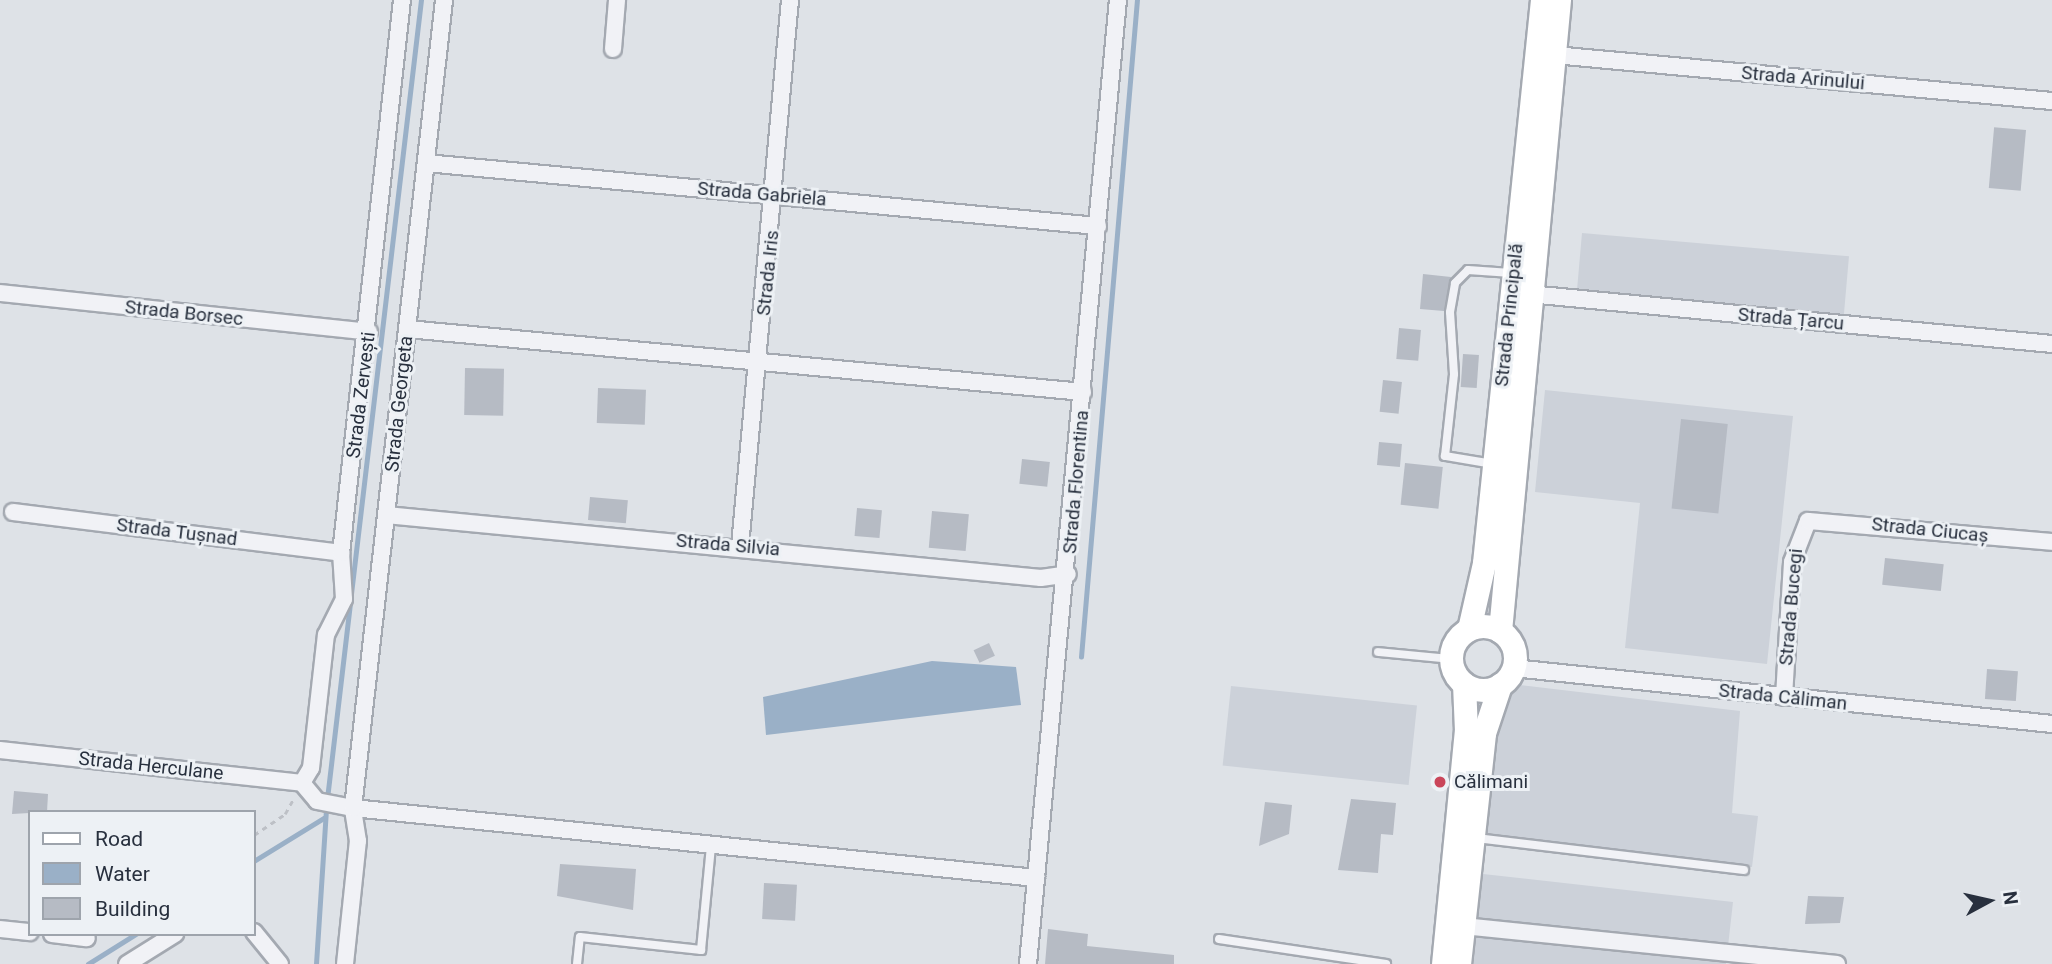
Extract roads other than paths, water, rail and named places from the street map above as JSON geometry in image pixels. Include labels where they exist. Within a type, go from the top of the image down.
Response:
[{"type":"main road","name":"Strada Principală","points":[[1469,629],[1484,564],[1542,0]]},
{"type":"main road","name":"Strada Principală","points":[[1500,631],[1529,295],[1559,0]]},
{"type":"main road","points":[[1443,964],[1466,731],[1464,684],[1451,659],[1455,641],[1469,629],[1500,631],[1511,643],[1507,677],[1483,733],[1459,964]]},
{"type":"main road","points":[[1464,684],[1478,690],[1507,677]]},
{"type":"street","name":"Strada Zervești","points":[[302,783],[311,768],[326,635],[344,599],[341,553],[369,332],[402,0]]},
{"type":"street","name":"Strada Georgeta","points":[[345,964],[358,841],[353,808],[444,0]]},
{"type":"street","points":[[612,49],[617,0]]},
{"type":"street","name":"Strada Iris","points":[[740,546],[776,195],[790,0]]},
{"type":"street","name":"Strada Florentina","points":[[1028,964],[1068,574],[1118,0]]},
{"type":"street","name":"Strada Arinului","points":[[1554,55],[2052,102]]},
{"type":"street","name":"Strada Gabriela","points":[[426,163],[1098,226]]},
{"type":"street","name":"Strada Borsec","points":[[0,293],[369,332]]},
{"type":"street","name":"Strada Țarcu","points":[[1529,295],[2052,344]]},
{"type":"street","points":[[407,329],[1083,392]]},
{"type":"street","name":"Strada Tușnad","points":[[13,512],[341,553]]},
{"type":"street","name":"Strada Silvia","points":[[386,515],[740,546],[1032,577],[1068,574]]},
{"type":"street","name":"Strada Ciucaș","points":[[1808,521],[2052,542]]},
{"type":"street","name":"Strada Bucegi","points":[[1784,697],[1792,562],[1808,521]]},
{"type":"street","name":"Strada Căliman","points":[[1507,677],[1784,697],[2052,724]]},
{"type":"street","name":"Strada Herculane","points":[[0,750],[302,783]]},
{"type":"street","points":[[302,783],[317,801],[353,808],[1037,878]]},
{"type":"street","points":[[1463,926],[1784,961],[1837,964]]},
{"type":"street","points":[[0,929],[28,932]]},
{"type":"street","points":[[256,934],[280,964]]},
{"type":"street","points":[[70,936],[87,938]]},
{"type":"street","points":[[127,964],[172,936]]},
{"type":"lane","points":[[1493,464],[1445,456],[1454,374],[1450,312],[1455,283],[1468,270],[1514,274]]},
{"type":"lane","points":[[1378,652],[1451,659]]},
{"type":"lane","points":[[1473,838],[1744,870]]},
{"type":"lane","points":[[578,964],[580,937],[701,950],[711,846]]},
{"type":"lane","points":[[1219,939],[1386,964]]},
{"type":"water","points":[[932,661],[1016,667],[1021,705],[766,735],[763,697]]},
{"type":"waterway","points":[[351,594],[421,0]]},
{"type":"waterway","points":[[1081,657],[1137,0]]},
{"type":"waterway","points":[[327,799],[350,603]]},
{"type":"waterway","points":[[316,964],[326,808]]},
{"type":"waterway","points":[[256,860],[324,818]]},
{"type":"waterway","points":[[88,964],[133,936]]},
{"type":"place","name":"Călimani","points":[[1440,782]]}]
